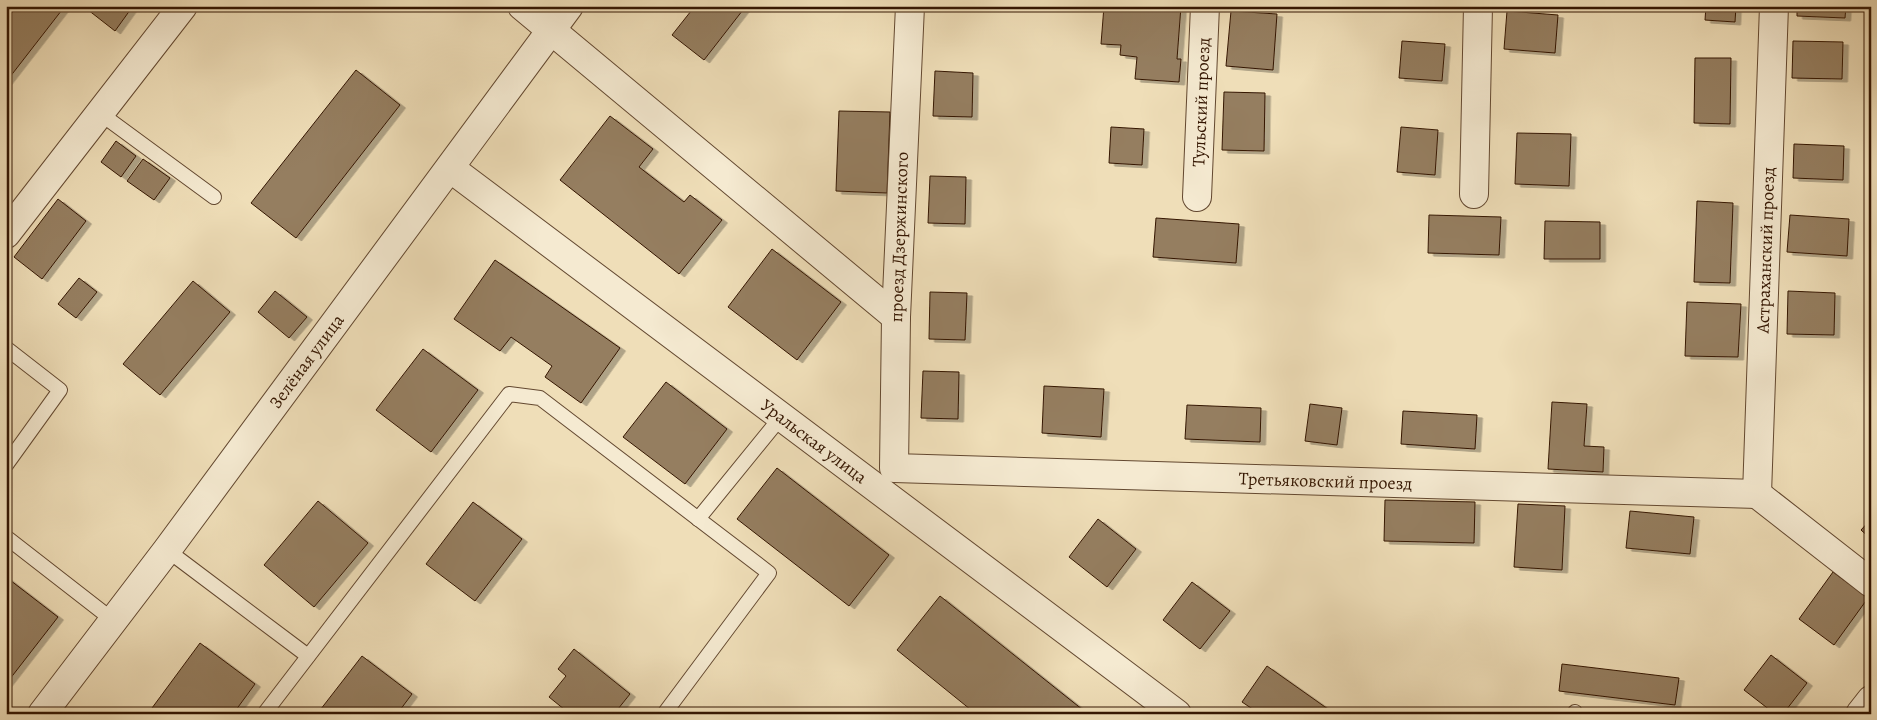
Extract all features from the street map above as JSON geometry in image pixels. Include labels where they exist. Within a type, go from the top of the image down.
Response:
[{"type":"street","points":[[6,234],[184,6]]},
{"type":"street","points":[[522,6],[896,317]]},
{"type":"street","name":"Зелёная улица","points":[[42,714],[167,550],[569,6]]},
{"type":"street","name":"проезд Дзержинского","points":[[886,479],[896,317],[910,6]]},
{"type":"street","name":"Тульский проезд","points":[[1197,197],[1204,6]]},
{"type":"street","points":[[1474,194],[1478,6]]},
{"type":"street","name":"Астраханский проезд","points":[[1757,494],[1774,6]]},
{"type":"street","name":"Уральская улица","points":[[450,168],[782,417],[886,479],[1177,714]]},
{"type":"street","name":"Третьяковский проезд","points":[[886,479],[1757,494]]},
{"type":"street","points":[[1757,494],[1871,583]]},
{"type":"street","points":[[1860,714],[1871,700]]},
{"type":"lane","points":[[101,114],[214,197]]},
{"type":"lane","points":[[6,348],[60,390],[6,465]]},
{"type":"lane","points":[[264,714],[509,394],[540,398],[769,572],[664,714]]},
{"type":"lane","points":[[698,519],[782,417]]},
{"type":"lane","points":[[6,537],[114,621]]},
{"type":"lane","points":[[167,550],[308,656]]},
{"type":"building","points":[[6,6],[65,6],[6,82]]},
{"type":"building","points":[[83,6],[133,6],[115,31]]},
{"type":"building","points":[[695,6],[746,6],[704,60],[672,35]]},
{"type":"building","points":[[1104,6],[1181,6],[1177,59],[1181,59],[1179,82],[1135,79],[1137,57],[1120,55],[1121,45],[1101,44]]},
{"type":"building","points":[[1706,6],[1736,6],[1735,22],[1705,20]]},
{"type":"building","points":[[1797,6],[1846,6],[1845,18],[1797,16]]},
{"type":"building","points":[[1231,11],[1277,14],[1273,70],[1226,66]]},
{"type":"building","points":[[1507,11],[1558,15],[1555,53],[1504,49]]},
{"type":"building","points":[[1402,41],[1445,44],[1442,81],[1399,78]]},
{"type":"building","points":[[1793,41],[1843,42],[1842,79],[1792,78]]},
{"type":"building","points":[[1695,58],[1731,58],[1730,124],[1694,123]]},
{"type":"building","points":[[356,70],[400,105],[296,238],[251,203]]},
{"type":"building","points":[[935,71],[973,73],[972,117],[933,116]]},
{"type":"building","points":[[1224,92],[1265,93],[1264,151],[1222,150]]},
{"type":"building","points":[[839,111],[890,112],[887,193],[836,191]]},
{"type":"building","points":[[610,116],[653,149],[639,167],[684,202],[690,195],[722,220],[679,274],[560,180]]},
{"type":"building","points":[[1111,127],[1144,129],[1142,165],[1109,163]]},
{"type":"building","points":[[1401,127],[1438,130],[1435,175],[1397,172]]},
{"type":"building","points":[[1517,133],[1571,134],[1569,186],[1515,184]]},
{"type":"building","points":[[116,141],[136,156],[121,177],[101,162]]},
{"type":"building","points":[[1794,144],[1844,146],[1843,180],[1793,178]]},
{"type":"building","points":[[143,159],[170,178],[154,200],[127,181]]},
{"type":"building","points":[[930,176],[966,177],[965,224],[928,223]]},
{"type":"building","points":[[58,199],[86,221],[42,279],[14,257]]},
{"type":"building","points":[[1697,201],[1733,203],[1730,283],[1694,282]]},
{"type":"building","points":[[1429,215],[1501,217],[1499,255],[1428,253]]},
{"type":"building","points":[[1790,215],[1849,219],[1847,256],[1787,252]]},
{"type":"building","points":[[1156,218],[1239,224],[1236,263],[1153,257]]},
{"type":"building","points":[[1545,221],[1600,222],[1600,259],[1544,259]]},
{"type":"building","points":[[772,249],[841,302],[797,360],[728,307]]},
{"type":"building","points":[[495,260],[620,348],[581,403],[545,377],[552,366],[511,337],[500,351],[454,319]]},
{"type":"building","points":[[79,278],[97,292],[76,318],[58,304]]},
{"type":"building","points":[[193,281],[230,312],[160,395],[123,364]]},
{"type":"building","points":[[275,291],[307,317],[289,338],[258,312]]},
{"type":"building","points":[[1788,291],[1835,293],[1834,335],[1787,334]]},
{"type":"building","points":[[930,292],[967,293],[965,340],[929,339]]},
{"type":"building","points":[[1687,302],[1741,304],[1738,357],[1685,356]]},
{"type":"building","points":[[423,349],[478,390],[431,452],[376,410]]},
{"type":"building","points":[[923,371],[959,372],[958,419],[921,418]]},
{"type":"building","points":[[666,382],[727,429],[685,484],[623,437]]},
{"type":"building","points":[[1044,386],[1104,389],[1101,437],[1042,433]]},
{"type":"building","points":[[1552,402],[1587,404],[1584,446],[1604,447],[1603,472],[1548,469]]},
{"type":"building","points":[[1310,404],[1342,408],[1337,445],[1305,441]]},
{"type":"building","points":[[1187,405],[1261,408],[1260,442],[1185,439]]},
{"type":"building","points":[[1403,411],[1477,415],[1475,449],[1401,444]]},
{"type":"building","points":[[777,468],[889,555],[849,606],[737,519]]},
{"type":"building","points":[[1385,500],[1475,502],[1474,543],[1384,541]]},
{"type":"building","points":[[318,501],[368,543],[314,607],[264,565]]},
{"type":"building","points":[[473,502],[522,539],[475,601],[426,564]]},
{"type":"building","points":[[1518,504],[1565,506],[1562,570],[1514,567]]},
{"type":"building","points":[[1630,511],[1694,517],[1690,554],[1626,548]]},
{"type":"building","points":[[1098,519],[1136,549],[1107,587],[1069,557]]},
{"type":"building","points":[[1871,519],[1871,539],[1861,530]]},
{"type":"building","points":[[1833,572],[1868,598],[1834,645],[1799,619]]},
{"type":"building","points":[[6,577],[58,617],[6,684]]},
{"type":"building","points":[[1192,582],[1230,611],[1200,649],[1163,620]]},
{"type":"building","points":[[940,596],[1083,710],[1080,714],[976,714],[897,650]]},
{"type":"building","points":[[200,643],[255,684],[233,714],[160,714],[152,708]]},
{"type":"building","points":[[574,649],[630,694],[614,714],[570,714],[549,697],[566,676],[558,669]]},
{"type":"building","points":[[1771,655],[1807,683],[1783,714],[1775,714],[1744,690]]},
{"type":"building","points":[[362,656],[412,694],[397,714],[317,714]]},
{"type":"building","points":[[1562,664],[1679,678],[1675,705],[1559,691]]},
{"type":"building","points":[[1267,666],[1335,714],[1260,714],[1242,702]]}]
